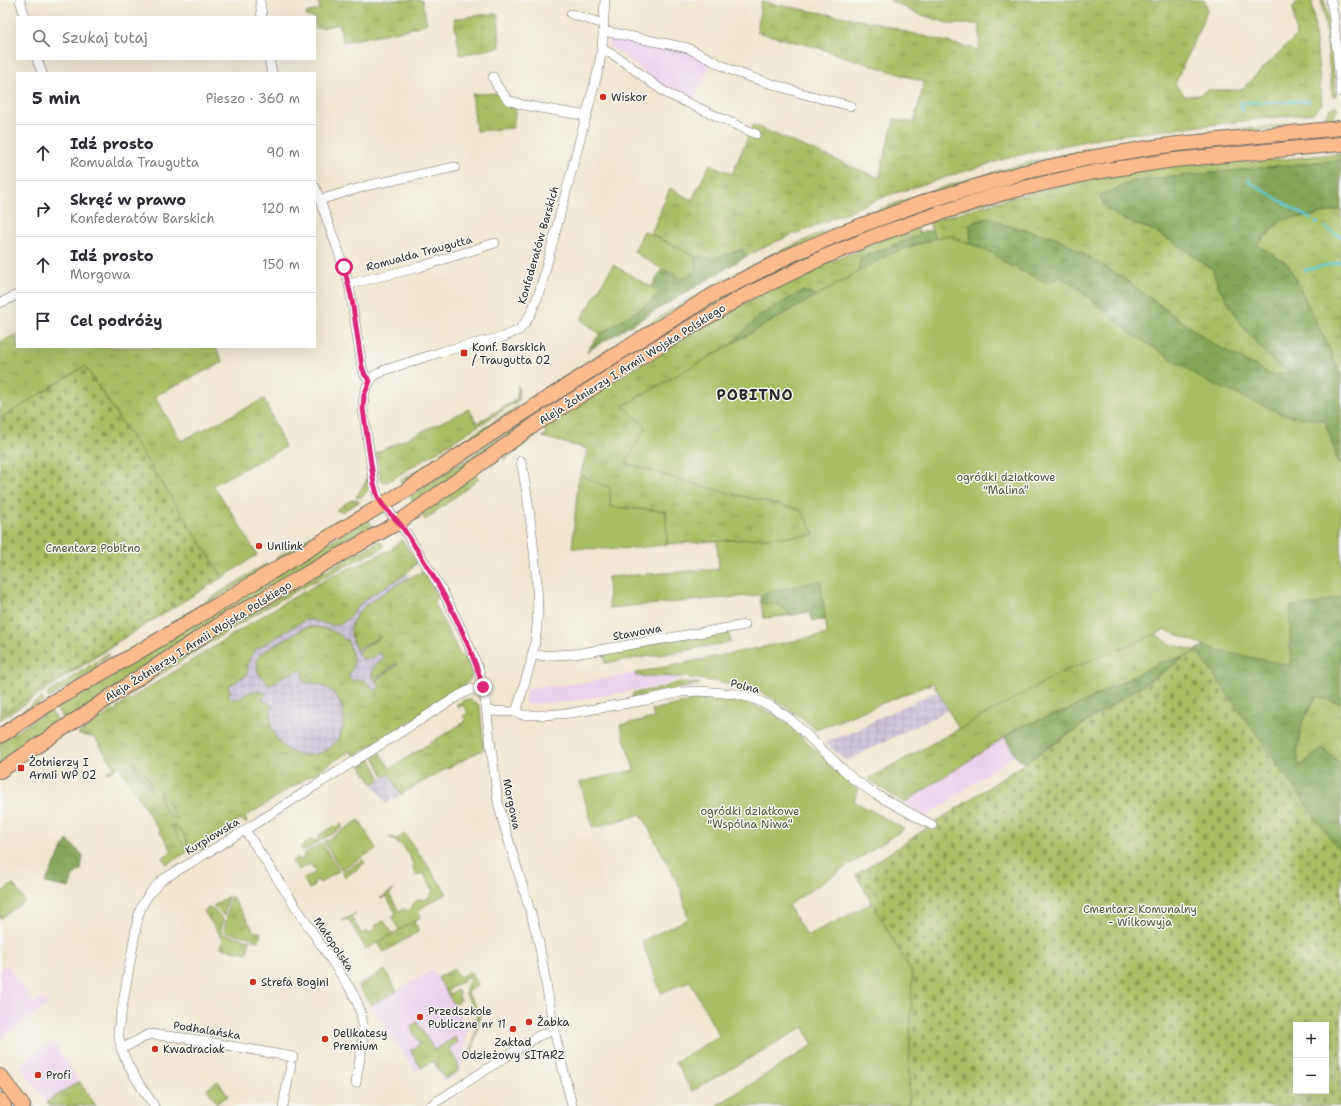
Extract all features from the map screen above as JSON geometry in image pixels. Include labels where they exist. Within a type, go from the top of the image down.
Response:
[{"type":"main road","name":"Aleja Żołnierzy I Armii Wojska Polskiego","points":[[0,736],[49,704],[180,627],[383,504],[655,330],[710,297],[795,253],[886,215],[927,201],[1026,172],[1090,158],[1178,144],[1341,128]]},
{"type":"main road","name":"Aleja Żołnierzy I Armii Wojska Polskiego","points":[[0,771],[228,619],[399,522],[536,423],[686,329],[769,283],[824,257],[940,212],[1000,194],[1094,172],[1174,160],[1341,144]]},
{"type":"main road","points":[[0,1076],[23,1106]]},
{"type":"main road","points":[[0,1100],[4,1106]]},
{"type":"street","points":[[20,0],[25,16]]},
{"type":"street","points":[[260,0],[262,16]]},
{"type":"street","name":"Konfederatów Barskich","points":[[370,381],[376,374],[389,368],[444,351],[508,336],[516,332],[525,323],[535,305],[543,279],[587,116],[602,49],[605,0]]},
{"type":"street","points":[[1331,0],[1341,92]]},
{"type":"street","points":[[571,14],[604,27],[688,48],[746,76],[804,94],[851,106]]},
{"type":"street","points":[[602,49],[624,61],[655,87],[756,134]]},
{"type":"street","points":[[37,60],[42,72]]},
{"type":"street","points":[[269,60],[272,72]]},
{"type":"street","points":[[493,77],[497,86],[508,100],[523,105],[587,116]]},
{"type":"street","points":[[320,200],[370,185],[455,167]]},
{"type":"street","points":[[316,190],[349,284],[362,367],[365,375],[370,381],[364,395],[364,421],[374,484],[377,495],[399,522]]},
{"type":"street","name":"Romualda Traugutta","points":[[349,284],[420,267],[496,244]]},
{"type":"street","points":[[0,303],[16,295]]},
{"type":"street","points":[[515,712],[532,656],[538,610],[526,483],[521,461]]},
{"type":"street","name":"Morgowa","points":[[399,522],[433,575],[455,616],[473,654],[483,687],[498,802],[532,917],[554,1030],[572,1106]]},
{"type":"street","name":"Stawowa","points":[[532,656],[574,654],[745,625]]},
{"type":"street","name":"Kurpiowska","points":[[154,1106],[126,1064],[121,1049],[118,1031],[138,917],[144,900],[162,880],[245,830],[458,696],[470,690],[483,687]]},
{"type":"street","name":"Polna","points":[[487,711],[515,712],[523,715],[571,713],[646,700],[681,692],[700,691],[729,693],[752,698],[771,706],[790,719],[852,778],[863,786],[932,825]]},
{"type":"street","name":"Małopolska","points":[[245,830],[351,990],[358,1005],[364,1033],[356,1083]]},
{"type":"street","points":[[430,1106],[538,1036],[554,1030]]},
{"type":"street","name":"Podhalańska","points":[[121,1049],[150,1034],[192,1039],[292,1061],[283,1106]]},
{"type":"shaded area","points":[[610,35],[686,50],[711,63],[694,100],[659,83],[623,55],[608,46]]},
{"type":"shaded area","points":[[406,570],[466,669],[284,790],[213,667],[324,600]]},
{"type":"shaded area","points":[[635,673],[636,676],[685,677],[661,686],[565,702],[525,704],[526,688],[589,682]]},
{"type":"shaded area","points":[[938,691],[948,710],[846,761],[825,742],[858,730],[878,718]]},
{"type":"shaded area","points":[[1005,737],[1015,756],[988,773],[927,817],[904,803]]},
{"type":"shaded area","points":[[389,774],[401,794],[386,804],[373,784]]},
{"type":"shaded area","points":[[7,965],[33,1003],[40,999],[50,1003],[0,1039],[0,969]]},
{"type":"shaded area","name":"Przedszkole Publiczne nr 11","points":[[433,970],[468,1028],[460,1072],[444,1082],[432,1063],[416,1072],[371,1005]]},
{"type":"shaded area","points":[[53,1042],[79,1081],[47,1102],[19,1065]]},
{"type":"green space","points":[[318,0],[422,0],[427,23],[409,29],[343,42],[339,24],[316,29],[316,16],[307,16],[306,13],[320,9]]},
{"type":"green space","points":[[890,0],[1204,0],[1208,9],[1175,84],[1185,96],[1199,95],[1207,90],[1241,90],[1296,36],[1293,7],[1299,0],[1312,0],[1322,104],[1313,113],[1104,137],[1011,157],[886,196],[773,243],[747,256],[742,249],[714,259],[694,256],[651,234],[670,188],[692,200],[710,164],[732,174],[753,125],[879,178],[894,119],[914,123],[924,82],[818,48],[757,32],[761,2],[878,23],[903,31],[979,50],[980,24],[951,24],[915,13]]},
{"type":"green space","points":[[1321,0],[1324,0],[1327,9],[1336,96],[1332,96],[1325,23]]},
{"type":"green space","points":[[498,14],[500,47],[460,55],[454,19]]},
{"type":"green space","points":[[500,93],[516,108],[513,128],[476,131],[472,94]]},
{"type":"green space","points":[[1337,106],[1336,112],[1331,121],[1326,124],[1193,137],[864,218],[528,404],[526,401],[659,318],[720,282],[802,241],[886,207],[973,178],[1061,155],[1093,148],[1158,138],[1321,121],[1331,107]]},
{"type":"green space","points":[[1232,145],[1125,162],[846,242],[536,418],[533,413],[721,297],[800,257],[912,212],[1045,173],[1170,151]]},
{"type":"green space","points":[[1341,154],[1341,160],[1134,181],[1099,195],[1124,220],[1150,229],[1175,243],[1213,269],[1219,287],[1246,331],[1277,364],[1292,372],[1272,375],[1212,343],[1120,276],[1058,238],[1005,225],[989,217],[970,224],[971,244],[947,235],[935,238],[929,222],[992,203],[1056,187],[1152,168],[1193,163],[1252,162]]},
{"type":"green space","points":[[1341,160],[1341,209],[1316,215],[1281,220],[1257,245],[1288,264],[1330,350],[1341,378],[1341,467],[1338,463],[1325,421],[1284,415],[1206,381],[1132,334],[1072,284],[1060,277],[1048,283],[1008,265],[992,253],[971,244],[970,224],[989,217],[1005,225],[1058,238],[1120,276],[1212,343],[1272,375],[1291,372],[1277,365],[1246,331],[1219,287],[1212,269],[1175,243],[1150,229],[1124,220],[1106,208],[1099,195],[1134,181]]},
{"type":"green space","points":[[1341,210],[1341,378],[1330,350],[1257,245],[1281,220]]},
{"type":"green space","points":[[916,226],[920,235],[860,258],[859,272],[816,296],[803,291],[759,316],[730,345],[623,406],[646,427],[626,463],[704,487],[802,510],[815,535],[667,544],[666,511],[610,507],[610,488],[580,475],[588,449],[542,437],[546,433],[542,426],[722,314],[803,273]]},
{"type":"green space","points":[[932,230],[935,238],[892,253],[859,272],[860,258],[920,235],[918,232]]},
{"type":"green space","points":[[644,231],[694,256],[696,270],[683,279],[662,269],[634,252]]},
{"type":"green space","name":"ogródki działkowe \"Malina\"","points":[[947,235],[992,253],[1008,265],[1048,283],[1060,277],[1072,284],[1132,334],[1206,381],[1284,415],[1325,421],[1338,463],[1341,467],[1341,596],[1317,604],[1290,606],[1290,665],[1220,651],[1165,630],[1062,672],[959,729],[933,683],[816,730],[802,718],[772,698],[747,686],[685,677],[636,676],[635,673],[827,634],[821,581],[779,589],[760,595],[609,608],[608,577],[719,569],[717,541],[815,535],[801,510],[704,487],[626,463],[646,427],[623,406],[892,253]]},
{"type":"green space","points":[[742,249],[747,256],[586,352],[600,334],[647,304],[659,292],[651,288],[662,269],[683,279],[696,270],[694,256],[714,259]]},
{"type":"green space","points":[[613,265],[660,292],[647,304],[600,334],[581,320]]},
{"type":"green space","points":[[803,291],[816,296],[730,345],[759,316]]},
{"type":"green space","points":[[16,334],[16,348],[216,348],[223,362],[155,396],[181,441],[264,399],[285,447],[213,485],[236,519],[257,555],[223,577],[85,366],[0,419],[0,342]]},
{"type":"green space","name":"Cmentarz Pobitno","points":[[85,366],[223,577],[33,694],[0,716],[0,419]]},
{"type":"green space","points":[[518,385],[519,400],[387,482],[381,481],[376,453],[469,409],[477,423],[517,399]]},
{"type":"green space","points":[[518,406],[520,409],[402,484],[400,481]]},
{"type":"green space","points":[[525,418],[528,423],[415,504],[410,496],[479,451]]},
{"type":"green space","points":[[533,432],[536,436],[504,460],[503,458],[505,452]]},
{"type":"green space","points":[[367,475],[369,489],[362,496],[356,497],[365,483]]},
{"type":"green space","points":[[580,475],[610,488],[610,507],[666,511],[667,544],[632,548],[572,548],[578,482]]},
{"type":"green space","points":[[472,476],[477,476],[479,479],[425,520],[420,513]]},
{"type":"green space","points":[[351,500],[358,500],[359,502],[342,512],[336,510]]},
{"type":"green space","points":[[368,518],[373,528],[253,597],[65,721],[55,707]]},
{"type":"green space","points":[[338,519],[342,521],[276,561],[276,558]]},
{"type":"green space","points":[[402,540],[417,562],[407,573],[367,598],[349,618],[341,624],[334,625],[313,620],[305,620],[255,650],[249,659],[247,675],[228,686],[231,692],[228,694],[232,700],[235,698],[237,700],[254,691],[266,693],[262,700],[273,705],[271,721],[273,731],[278,741],[282,745],[291,752],[302,755],[309,755],[324,751],[335,742],[342,731],[344,717],[341,704],[333,693],[321,685],[304,682],[302,670],[285,675],[270,686],[258,673],[257,659],[262,653],[306,627],[327,629],[333,631],[345,640],[347,639],[354,662],[348,676],[353,681],[360,679],[363,680],[375,691],[380,687],[375,681],[398,664],[397,663],[374,680],[372,677],[372,670],[378,662],[384,658],[380,653],[371,658],[362,659],[357,652],[381,637],[356,650],[351,632],[352,624],[367,604],[401,582],[423,572],[437,595],[434,602],[460,655],[467,658],[472,676],[467,683],[459,688],[460,690],[354,756],[350,751],[245,817],[247,822],[246,824],[241,819],[229,827],[232,831],[231,833],[226,829],[202,844],[205,849],[203,850],[199,845],[167,864],[162,858],[172,851],[119,766],[108,773],[107,772],[114,767],[95,738],[78,734],[114,709],[115,712],[117,711],[116,708],[275,608],[328,578],[390,550]]},
{"type":"green space","points":[[380,541],[384,547],[382,549],[324,576],[244,621],[78,729],[80,724],[231,624]]},
{"type":"green space","points":[[267,564],[268,567],[170,626],[171,623]]},
{"type":"green space","points":[[821,581],[826,620],[813,621],[809,612],[793,615],[777,604],[761,603],[760,595],[779,589]]},
{"type":"green space","points":[[1341,596],[1341,703],[1316,697],[1302,722],[1297,751],[1299,767],[1323,748],[1341,764],[1341,854],[1196,650],[1205,645],[1220,651],[1290,606],[1317,604]]},
{"type":"green space","points":[[761,603],[777,604],[793,615],[764,618]]},
{"type":"green space","points":[[728,629],[731,642],[605,663],[604,651]]},
{"type":"green space","points":[[1156,634],[1171,645],[1196,650],[1185,657],[1161,662],[1068,710],[1017,728],[904,803],[868,779],[1062,672]]},
{"type":"green space","points":[[115,643],[116,644],[0,720],[0,716]]},
{"type":"green space","name":"Cmentarz Komunalny - Wilkowyja","points":[[1196,650],[1341,853],[1341,1106],[908,1106],[912,973],[856,875]]},
{"type":"green space","points":[[109,653],[110,654],[96,665],[99,668],[49,698],[47,694]]},
{"type":"green space","points":[[1185,657],[1024,763],[1015,756],[1005,737],[1017,728],[1068,710],[1161,662]]},
{"type":"green space","points":[[679,682],[700,684],[634,698],[632,697],[633,693],[662,688]]},
{"type":"green space","points":[[1317,696],[1341,703],[1341,764],[1323,748],[1298,768],[1297,751],[1302,722]]},
{"type":"green space","name":"ogródki działkowe \"Wspólna Niwa\"","points":[[711,697],[736,699],[773,714],[789,725],[858,790],[854,801],[904,829],[788,905],[807,936],[872,903],[912,973],[908,1106],[716,1106],[813,1045],[804,1027],[692,1091],[675,1062],[719,1036],[690,981],[661,993],[642,941],[688,919],[681,889],[641,814],[593,828],[580,782],[634,770],[620,725],[654,718],[652,710]]},
{"type":"green space","points":[[42,698],[44,701],[0,729],[0,726]]},
{"type":"green space","points":[[469,699],[479,705],[480,708],[484,749],[401,794],[389,774],[384,777],[374,756],[380,753],[390,768],[466,721],[463,716],[468,713],[463,705],[458,708],[457,704]]},
{"type":"green space","points":[[50,710],[60,724],[0,764],[0,742]]},
{"type":"green space","points":[[370,758],[381,779],[373,784],[361,766]]},
{"type":"green space","points":[[132,761],[146,774],[150,782],[151,792]]},
{"type":"green space","points":[[160,789],[178,820],[166,812],[162,804]]},
{"type":"green space","points":[[359,820],[376,849],[341,870],[324,842]]},
{"type":"green space","points":[[341,824],[343,827],[322,840],[319,835]]},
{"type":"green space","points":[[171,825],[182,833],[188,846],[185,848]]},
{"type":"green space","points":[[405,834],[447,893],[418,910],[421,917],[399,930],[392,918],[396,913],[386,896],[381,899],[380,898],[394,890],[389,894],[399,911],[404,909],[407,911],[413,907],[413,903],[420,899],[424,900],[430,897],[430,894],[434,891],[423,873],[417,876],[414,871],[412,861],[403,846],[389,837],[397,839]]},
{"type":"green space","points":[[319,838],[320,841],[303,851],[300,847],[312,839],[314,841]]},
{"type":"green space","points":[[67,840],[83,855],[81,870],[73,875],[69,888],[45,883]]},
{"type":"green space","points":[[322,843],[339,871],[320,883],[318,880],[313,883],[315,886],[309,889],[304,879],[316,872],[310,864],[299,870],[292,861],[298,857],[300,860],[304,858],[303,854]]},
{"type":"green space","points":[[363,860],[365,863],[360,866],[361,867],[345,877],[342,872]]},
{"type":"green space","points":[[13,884],[25,901],[0,919],[0,893]]},
{"type":"green space","points":[[228,896],[224,916],[213,906]]},
{"type":"green space","points":[[230,897],[232,897],[254,931],[261,933],[259,941],[253,940],[250,937],[224,932]]},
{"type":"green space","points":[[210,907],[223,919],[221,934],[250,940],[247,953],[221,948],[223,940],[204,911]]},
{"type":"green space","points":[[356,913],[351,917],[362,934],[366,931],[369,933],[375,930],[375,926],[384,921],[393,934],[366,949],[348,919],[342,921]]},
{"type":"green space","points":[[414,921],[419,931],[384,952],[378,943]]},
{"type":"green space","points":[[453,969],[460,977],[470,971],[478,985],[467,992],[480,1016],[471,1056],[477,1019],[476,1013],[466,994],[467,985],[471,980],[469,977],[448,990],[450,994],[456,990],[459,992],[460,1000],[454,1005],[438,978]]},
{"type":"green space","points":[[385,970],[397,991],[371,1005],[358,986]]},
{"type":"green space","points":[[417,1022],[434,1050],[455,1037],[458,1042],[449,1048],[458,1064],[458,1071],[445,1079],[433,1061],[421,1068],[410,1050],[420,1044],[410,1027]]},
{"type":"green space","points":[[3,1071],[8,1071],[35,1106],[29,1106]]},
{"type":"green space","points":[[79,1081],[96,1106],[50,1106],[47,1102]]},
{"type":"green space","points":[[218,1081],[228,1096],[217,1103],[207,1089]]},
{"type":"waterway","points":[[1242,111],[1241,103],[1310,101]]},
{"type":"waterway","points":[[1249,178],[1249,182],[1311,219]]},
{"type":"waterway","points":[[1324,227],[1341,237]]},
{"type":"waterway","points":[[1305,270],[1341,262]]},
{"type":"place","name":"Wiskor","points":[[603,97]]},
{"type":"place","name":"Konf. Barskich / Traugutta 02","points":[[464,353]]},
{"type":"place","name":"Unilink","points":[[259,546]]},
{"type":"place","name":"Żołnierzy I Armii WP 02","points":[[21,768]]},
{"type":"place","name":"Strefa Bogini","points":[[253,982]]},
{"type":"place","name":"Przedszkole Publiczne nr 11","points":[[420,1017]]},
{"type":"place","name":"Żabka","points":[[529,1022]]},
{"type":"place","name":"Zakład Odzieżowy SITARZ","points":[[513,1029]]},
{"type":"place","name":"Delikatesy Premium","points":[[325,1039]]},
{"type":"place","name":"Kwadraciak","points":[[155,1049]]},
{"type":"place","name":"Profi","points":[[38,1075]]},
{"type":"district","name":"POBITNO","points":[[755,395]]},
{"type":"route","points":[[344,267],[352,300],[362,367],[365,375],[370,381],[364,395],[363,409],[377,495],[399,522],[442,590],[473,654],[483,687]]}]
